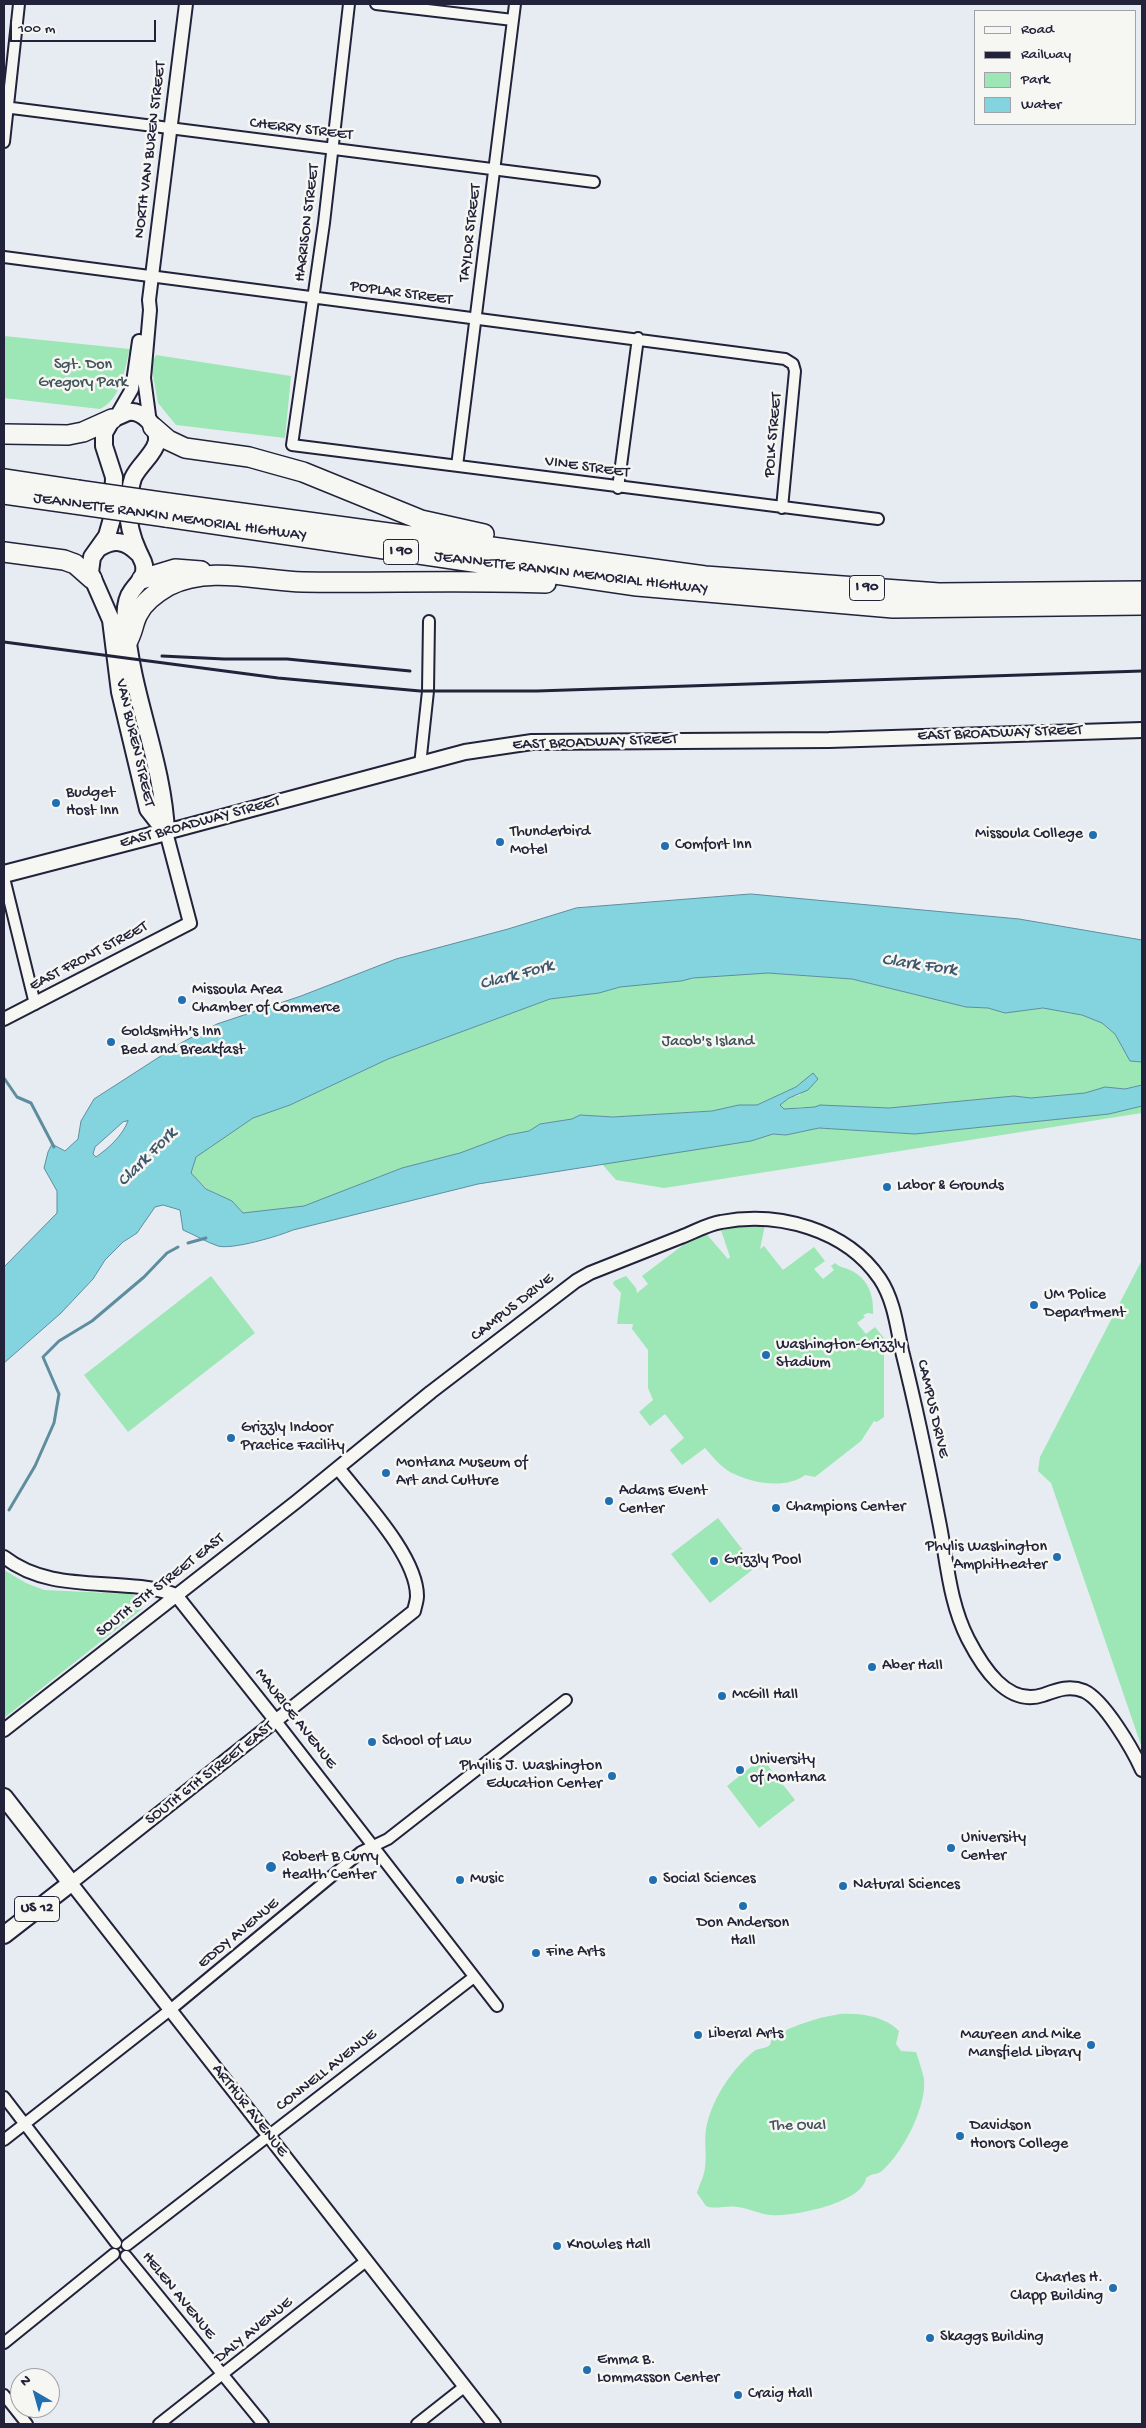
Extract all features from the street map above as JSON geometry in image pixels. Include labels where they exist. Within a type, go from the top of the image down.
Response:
[{"type":"highway","points":[[4,434],[68,435],[83,432],[128,412],[136,412],[168,440],[185,448],[274,464],[303,472],[421,520],[592,560]]},
{"type":"highway","name":"VAN BUREN STREET","points":[[115,417],[105,428],[103,436],[115,488],[113,515],[107,536],[90,564],[94,582],[111,620],[120,692],[148,809],[166,832]]},
{"type":"highway","name":"VAN BUREN STREET","points":[[152,425],[156,439],[155,448],[141,464],[132,479],[128,506],[128,521],[138,553],[144,565],[126,608],[127,642],[131,667],[165,804],[166,832]]},
{"type":"highway","points":[[109,458],[125,465],[141,464]]},
{"type":"highway","name":"JEANNETTE RANKIN MEMORIAL HIGHWAY","points":[[4,479],[76,497]]},
{"type":"highway","name":"JEANNETTE RANKIN MEMORIAL HIGHWAY","points":[[4,494],[76,497],[167,510],[637,586],[893,608],[1142,605]]},
{"type":"highway","name":"JEANNETTE RANKIN MEMORIAL HIGHWAY","points":[[167,510],[592,560],[706,576],[939,593],[1142,591]]},
{"type":"highway","points":[[98,548],[111,542],[121,542],[131,546],[138,553]]},
{"type":"highway","points":[[4,552],[64,560],[75,564],[94,582],[113,594],[175,569],[302,582],[469,580],[637,586]]},
{"type":"highway","points":[[127,642],[138,614],[145,603],[158,593],[181,581],[199,577],[230,576]]},
{"type":"highway","name":"EAST BROADWAY STREET","points":[[4,876],[166,832]]},
{"type":"highway","name":"ARTHUR AVENUE","points":[[4,1797],[70,1883]]},
{"type":"highway","name":"SOUTH 6TH STREET EAST","points":[[4,1935],[70,1883]]},
{"type":"main road","name":"EAST BROADWAY STREET","points":[[166,832],[479,749],[532,742],[829,740],[1142,730]]},
{"type":"street","points":[[4,142],[6,107],[19,4]]},
{"type":"street","name":"NORTH VAN BUREN STREET","points":[[148,300],[186,4]]},
{"type":"street","name":"HARRISON STREET","points":[[292,445],[314,298],[349,4]]},
{"type":"street","points":[[376,4],[513,20]]},
{"type":"street","name":"TAYLOR STREET","points":[[458,466],[515,4]]},
{"type":"street","name":"CHERRY STREET","points":[[6,107],[594,182]]},
{"type":"street","name":"POPLAR STREET","points":[[4,257],[476,319],[638,338],[785,359],[793,364]]},
{"type":"street","name":"VAN BUREN STREET","points":[[115,417],[132,389],[143,312],[148,300]]},
{"type":"street","name":"VAN BUREN STREET","points":[[148,300],[150,310],[144,378],[152,425]]},
{"type":"street","points":[[618,488],[638,338]]},
{"type":"street","name":"POLK STREET","points":[[782,508],[794,371],[793,364]]},
{"type":"street","name":"VINE STREET","points":[[292,445],[618,488],[878,519]]},
{"type":"street","points":[[420,765],[428,691],[429,621]]},
{"type":"street","name":"EAST FRONT STREET","points":[[4,1019],[190,923],[166,832]]},
{"type":"street","points":[[4,876],[35,1004]]},
{"type":"street","name":"CAMPUS DRIVE","points":[[338,1468],[556,1295],[590,1273],[719,1222],[763,1218],[778,1219],[808,1227],[855,1253],[880,1279],[888,1296],[927,1459],[956,1612],[969,1641],[997,1680],[1011,1694],[1028,1697],[1041,1696],[1062,1688],[1073,1688],[1090,1696],[1119,1730],[1142,1770]]},
{"type":"street","name":"SOUTH 5TH STREET EAST","points":[[4,1730],[338,1468]]},
{"type":"street","name":"SOUTH 6TH STREET EAST","points":[[70,1883],[414,1611],[418,1597],[416,1584],[405,1558],[385,1527],[338,1468]]},
{"type":"street","points":[[4,1557],[33,1574],[44,1577],[70,1582],[155,1588],[176,1595]]},
{"type":"street","name":"MAURICE AVENUE","points":[[176,1595],[374,1845],[498,2006]]},
{"type":"street","name":"EDDY AVENUE","points":[[4,2140],[170,2010],[361,1852],[388,1839],[566,1700]]},
{"type":"street","name":"ARTHUR AVENUE","points":[[70,1883],[494,2424]]},
{"type":"street","name":"CONNELL AVENUE","points":[[128,2245],[474,1977]]},
{"type":"street","points":[[4,2097],[116,2243]]},
{"type":"street","points":[[114,2254],[120,2258],[126,2256],[129,2250],[128,2245],[123,2242],[116,2243]]},
{"type":"street","points":[[114,2254],[113,2249],[116,2243]]},
{"type":"street","points":[[4,2342],[114,2254]]},
{"type":"street","name":"HELEN AVENUE","points":[[126,2256],[263,2424]]},
{"type":"street","name":"DALY AVENUE","points":[[159,2424],[224,2375],[366,2261]]},
{"type":"street","points":[[417,2424],[464,2387]]},
{"type":"street","points":[[4,2395],[27,2424]]},
{"type":"green space","name":"Sgt. Don Gregory Park","points":[[4,336],[130,349],[118,391],[100,409],[4,398]]},
{"type":"green space","points":[[156,355],[291,376],[285,438],[176,425],[158,403],[151,364]]},
{"type":"green space","name":"Jacob's Island","points":[[737,973],[768,973],[852,979],[966,1007],[988,1008],[1005,1013],[1044,1008],[1082,1015],[1102,1023],[1115,1034],[1130,1061],[1142,1062],[1142,1085],[1125,1089],[1105,1087],[1085,1093],[1031,1098],[1014,1096],[889,1108],[800,1107],[784,1110],[780,1105],[789,1098],[800,1095],[809,1078],[796,1087],[757,1105],[739,1105],[712,1111],[613,1117],[580,1115],[572,1119],[540,1124],[529,1131],[508,1135],[460,1153],[402,1168],[304,1206],[243,1213],[232,1201],[207,1189],[190,1173],[196,1157],[253,1118],[290,1105],[388,1059],[550,999],[599,993],[620,987]]},
{"type":"green space","points":[[1142,1106],[1142,1113],[664,1188],[616,1180],[602,1164],[751,1141],[773,1134],[786,1135],[819,1128],[915,1134],[1109,1114]]},
{"type":"green space","name":"Washington-Grizzly Stadium","points":[[719,1224],[765,1225],[760,1249],[764,1246],[783,1270],[814,1247],[825,1261],[814,1269],[823,1279],[834,1270],[831,1266],[835,1263],[856,1273],[869,1288],[873,1314],[863,1315],[865,1317],[857,1323],[866,1334],[875,1327],[887,1342],[878,1349],[884,1353],[884,1417],[877,1422],[874,1421],[861,1441],[815,1477],[805,1475],[797,1480],[778,1484],[758,1482],[726,1470],[705,1448],[682,1465],[670,1450],[684,1438],[665,1414],[650,1426],[639,1412],[653,1400],[648,1388],[648,1350],[632,1329],[633,1324],[617,1324],[621,1293],[613,1284],[614,1281],[626,1276],[636,1288],[637,1293],[648,1284],[642,1276],[703,1230],[728,1259],[730,1257]]},
{"type":"green space","points":[[1142,1260],[1142,1748],[1051,1483],[1038,1471],[1040,1457]]},
{"type":"green space","points":[[211,1276],[255,1333],[128,1432],[84,1375]]},
{"type":"green space","name":"Grizzly Pool","points":[[718,1518],[756,1567],[710,1603],[671,1554]]},
{"type":"green space","points":[[4,1570],[26,1583],[44,1590],[131,1594],[139,1597],[144,1603],[142,1609],[4,1718]]},
{"type":"green space","points":[[762,1758],[795,1800],[759,1828],[727,1786]]},
{"type":"green space","name":"The Oval","points":[[840,2014],[872,2016],[886,2022],[899,2031],[896,2044],[901,2051],[916,2052],[924,2079],[922,2102],[912,2128],[898,2152],[881,2172],[866,2178],[862,2187],[853,2195],[825,2207],[794,2214],[771,2215],[737,2207],[713,2208],[706,2206],[697,2193],[705,2168],[706,2129],[712,2108],[723,2087],[745,2059],[753,2052],[766,2048],[770,2045],[772,2038],[780,2033],[805,2023]]},
{"type":"water","name":"Clark Fork","points":[[751,894],[1019,919],[1142,940],[1142,1062],[1130,1061],[1115,1034],[1102,1023],[1082,1015],[1043,1008],[1005,1013],[988,1008],[966,1007],[852,979],[768,973],[693,978],[681,981],[620,987],[599,993],[550,999],[388,1059],[290,1105],[253,1118],[196,1157],[191,1173],[206,1189],[232,1201],[243,1213],[304,1206],[402,1168],[460,1153],[508,1135],[529,1131],[540,1124],[572,1119],[580,1115],[613,1117],[712,1111],[739,1105],[757,1105],[796,1087],[813,1073],[818,1079],[808,1090],[789,1098],[780,1105],[784,1109],[820,1105],[889,1108],[1014,1096],[1031,1098],[1085,1093],[1105,1087],[1125,1089],[1142,1085],[1142,1106],[1109,1114],[915,1134],[819,1128],[786,1135],[773,1134],[751,1141],[478,1184],[293,1230],[255,1242],[225,1247],[209,1243],[183,1230],[180,1210],[163,1205],[155,1207],[137,1233],[123,1242],[105,1260],[93,1279],[61,1313],[4,1363],[4,1267],[57,1213],[57,1191],[44,1168],[48,1152],[52,1144],[65,1151],[78,1139],[81,1121],[94,1099],[181,1043],[217,1024],[301,996],[396,959],[508,929],[576,908]],"holes":[[[128,1121],[106,1150],[96,1157],[93,1154],[95,1147],[123,1122]]]},
{"type":"waterway","points":[[4,1078],[17,1097],[31,1103],[54,1147]]},
{"type":"waterway","points":[[188,1243],[206,1238]]},
{"type":"waterway","points":[[9,1510],[35,1466],[54,1423],[59,1394],[43,1357],[59,1341],[92,1321],[144,1277],[167,1253],[178,1247]]},
{"type":"railway","points":[[4,642],[278,678],[420,691],[537,691],[1142,671]]},
{"type":"railway","points":[[162,656],[224,659],[287,659],[410,671]]},
{"type":"place","name":"Budget Host Inn","points":[[56,803]]},
{"type":"place","name":"Missoula College","points":[[1093,835]]},
{"type":"place","name":"Thunderbird Motel","points":[[500,842]]},
{"type":"place","name":"Comfort Inn","points":[[665,846]]},
{"type":"place","name":"Missoula Area Chamber of Commerce","points":[[182,1000]]},
{"type":"place","name":"Goldsmith's Inn Bed and Breakfast","points":[[111,1042]]},
{"type":"place","name":"Labor & Grounds","points":[[887,1187]]},
{"type":"place","name":"UM Police Department","points":[[1034,1305]]},
{"type":"place","name":"Washington-Grizzly Stadium","points":[[766,1355]]},
{"type":"place","name":"Grizzly Indoor Practice Facility","points":[[231,1438]]},
{"type":"place","name":"Montana Museum of Art and Culture","points":[[386,1473]]},
{"type":"place","name":"Adams Event Center","points":[[609,1501]]},
{"type":"place","name":"Champions Center","points":[[776,1508]]},
{"type":"place","name":"Phylis Washington Amphitheater","points":[[1057,1557]]},
{"type":"place","name":"Grizzly Pool","points":[[714,1561]]},
{"type":"place","name":"Aber Hall","points":[[872,1667]]},
{"type":"place","name":"McGill Hall","points":[[722,1696]]},
{"type":"place","name":"School of Law","points":[[372,1742]]},
{"type":"place","name":"University of Montana","points":[[740,1770]]},
{"type":"place","name":"Phyilis J. Washington Education Center","points":[[612,1776]]},
{"type":"place","name":"University Center","points":[[951,1848]]},
{"type":"place","name":"Robert B Curry Health Center","points":[[271,1867]]},
{"type":"place","name":"Music","points":[[460,1880]]},
{"type":"place","name":"Social Sciences","points":[[653,1880]]},
{"type":"place","name":"Natural Sciences","points":[[843,1886]]},
{"type":"place","name":"Don Anderson Hall","points":[[743,1906]]},
{"type":"place","name":"Fine Arts","points":[[536,1953]]},
{"type":"place","name":"Liberal Arts","points":[[698,2035]]},
{"type":"place","name":"Maureen and Mike Mansfield Library","points":[[1091,2045]]},
{"type":"place","name":"Davidson Honors College","points":[[960,2136]]},
{"type":"place","name":"Knowles Hall","points":[[557,2246]]},
{"type":"place","name":"Charles H. Clapp Building","points":[[1113,2288]]},
{"type":"place","name":"Skaggs Building","points":[[930,2338]]},
{"type":"place","name":"Emma B. Lommasson Center","points":[[587,2370]]},
{"type":"place","name":"Craig Hall","points":[[738,2395]]}]
